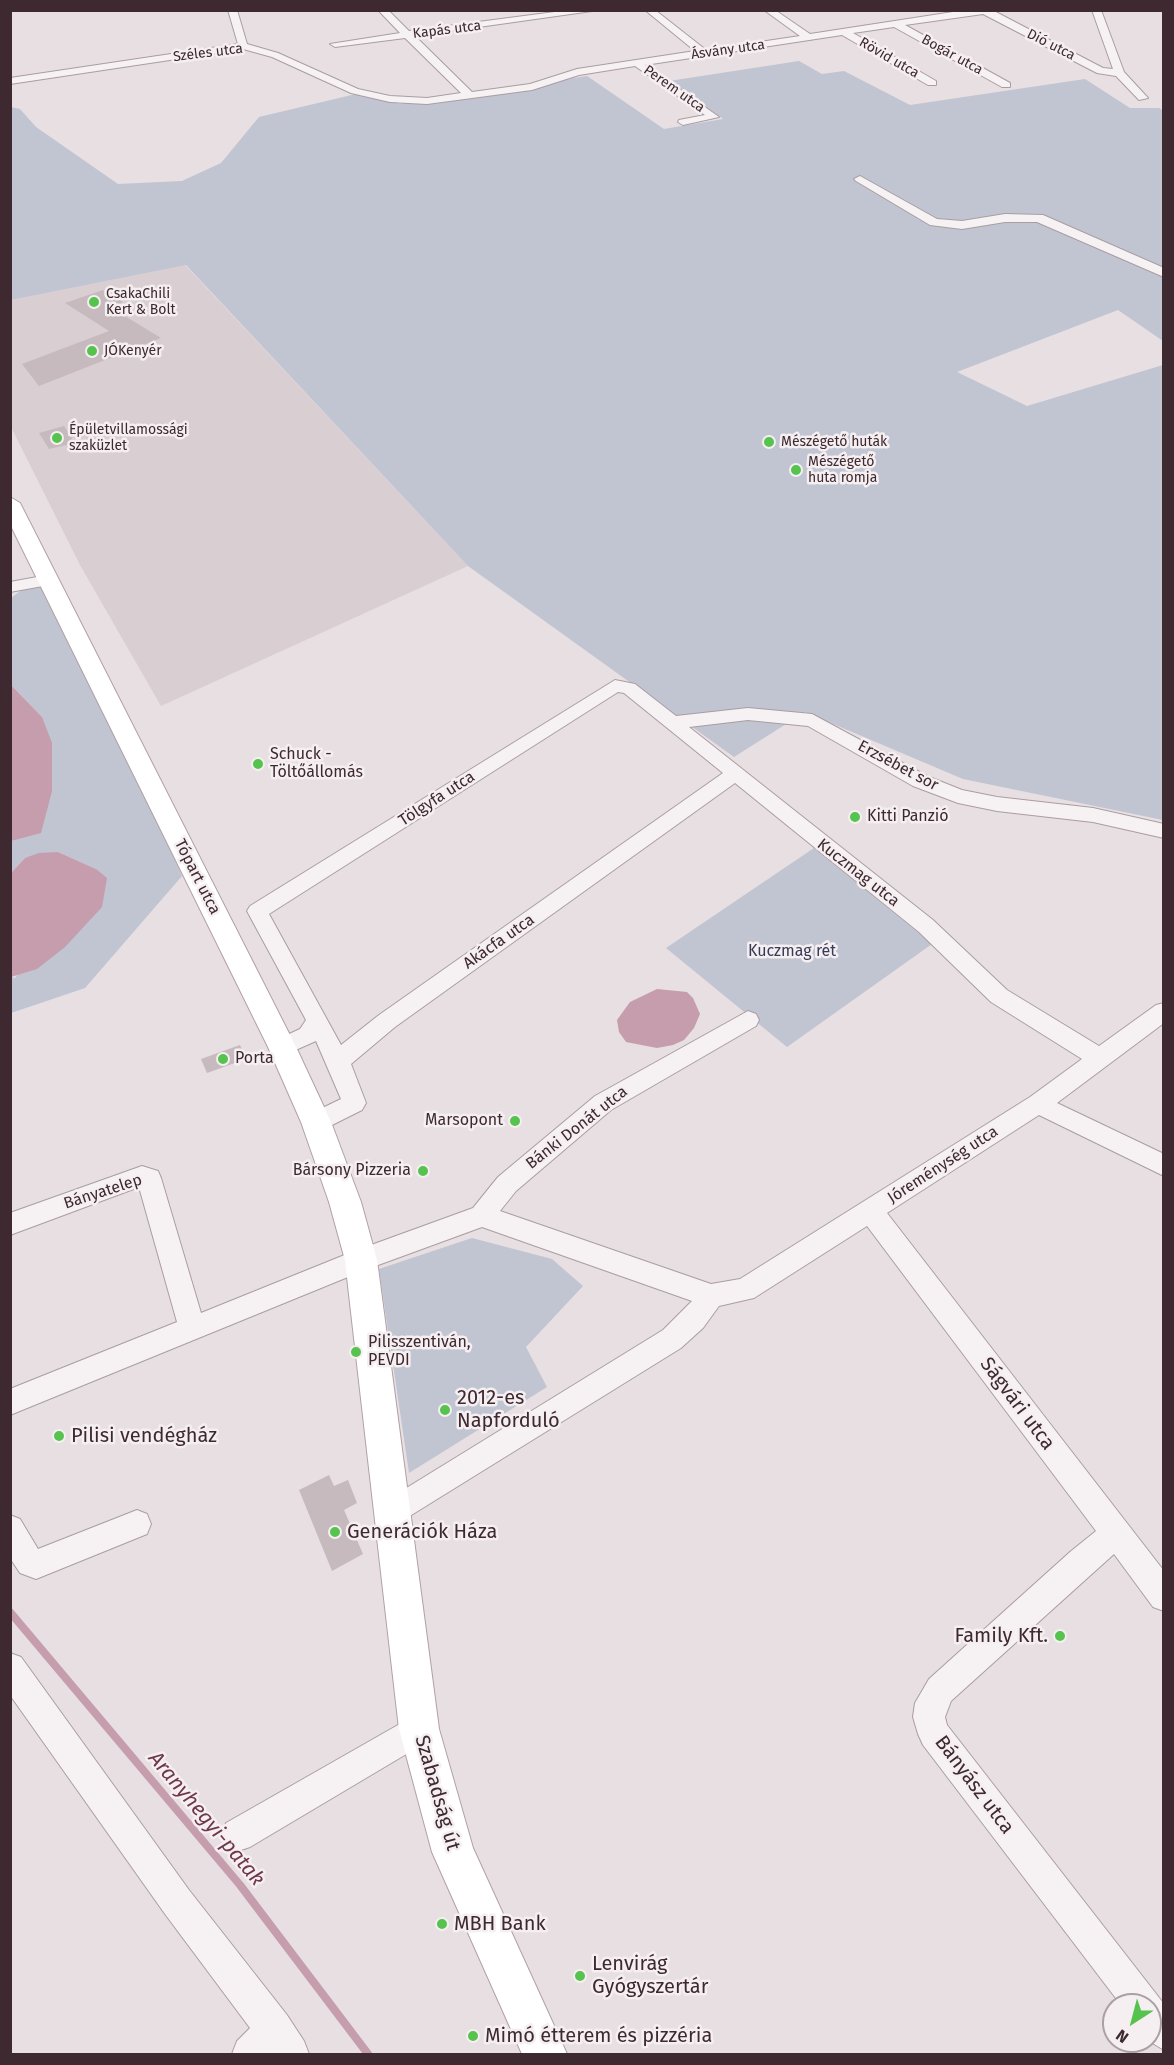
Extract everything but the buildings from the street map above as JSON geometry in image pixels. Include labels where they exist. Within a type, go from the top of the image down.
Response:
[{"type":"main road","name":"Tópart utca","points":[[14,518],[48,580],[282,1047],[316,1122],[345,1202],[361,1260]]},
{"type":"main road","points":[[361,1260],[392,1514]]},
{"type":"main road","name":"Szabadság út","points":[[392,1514],[419,1729],[453,1852],[545,2055]]},
{"type":"street","points":[[232,10],[243,46]]},
{"type":"street","points":[[382,10],[469,95]]},
{"type":"street","name":"Kapás utca","points":[[335,44],[595,10]]},
{"type":"street","points":[[649,10],[705,54]]},
{"type":"street","points":[[768,10],[810,38]]},
{"type":"street","points":[[1096,10],[1119,73],[1143,98]]},
{"type":"street","name":"Ásvány utca","points":[[469,95],[532,87],[576,72],[982,11]]},
{"type":"street","name":"Dió utca","points":[[982,11],[1101,71],[1119,73]]},
{"type":"street","name":"Bogár utca","points":[[891,15],[901,24],[1006,85]]},
{"type":"street","name":"Rövid utca","points":[[846,33],[932,83]]},
{"type":"street","name":"Széles utca","points":[[10,81],[243,46],[275,55],[355,91],[390,99],[427,101],[469,95]]},
{"type":"street","name":"Perem utca","points":[[638,64],[714,117],[683,122]]},
{"type":"street","points":[[860,179],[934,222],[962,225],[1005,218],[1039,218],[1164,273]]},
{"type":"street","points":[[10,586],[48,580]]},
{"type":"street","name":"Kuczmag utca","points":[[615,686],[629,688],[734,775],[926,926],[999,996],[1101,1059]]},
{"type":"street","name":"Tölgyfa utca","points":[[317,1020],[257,911],[615,686]]},
{"type":"street","name":"Erzsébet sor","points":[[670,723],[748,714],[812,720],[920,781],[958,796],[997,804],[1093,816],[1164,831]]},
{"type":"street","name":"Akácfa utca","points":[[338,1060],[387,1020],[734,775]]},
{"type":"street","name":"Jóreménység utca","points":[[482,1216],[711,1296],[745,1290],[1038,1104],[1164,1011]]},
{"type":"street","points":[[282,1047],[308,1035],[317,1020]]},
{"type":"street","points":[[316,1122],[354,1103],[338,1060],[317,1020]]},
{"type":"street","name":"Bánki Donát utca","points":[[482,1216],[507,1184],[603,1103],[748,1020]]},
{"type":"street","points":[[1038,1104],[1164,1166]]},
{"type":"street","name":"Bányatelep","points":[[10,1224],[142,1176],[149,1178],[192,1328]]},
{"type":"street","name":"Ságvári utca","points":[[871,1212],[1164,1596]]},
{"type":"street","points":[[10,1402],[361,1260],[482,1216]]},
{"type":"street","points":[[392,1514],[548,1414],[672,1339],[694,1319],[711,1296]]},
{"type":"street","points":[[10,1529],[30,1563],[36,1564],[137,1524]]},
{"type":"street","name":"Bányász utca","points":[[1116,1534],[1080,1562],[940,1690],[931,1703],[929,1717],[934,1734],[1134,1993]]},
{"type":"street","points":[[10,1668],[177,1902],[283,2042],[250,2055]]},
{"type":"street","points":[[238,1835],[419,1729]]},
{"type":"shaded area","points":[[185,265],[468,566],[161,706],[80,565],[11,427],[11,300]]},
{"type":"shaded area","points":[[11,685],[42,717],[52,743],[52,791],[41,833],[11,841]]},
{"type":"shaded area","points":[[58,852],[96,869],[107,878],[102,907],[65,947],[37,969],[11,977],[11,873],[25,858],[39,853]]},
{"type":"shaded area","points":[[657,989],[687,992],[693,998],[700,1014],[694,1028],[684,1040],[673,1045],[657,1048],[626,1042],[619,1032],[617,1020],[630,1002]]},
{"type":"green space","points":[[799,61],[822,74],[844,71],[910,105],[1085,79],[1130,108],[1159,108],[1164,111],[1163,341],[1118,310],[957,372],[1027,406],[1163,365],[1163,820],[963,779],[805,712],[734,757],[468,566],[186,265],[11,300],[11,107],[20,109],[36,127],[118,184],[182,181],[221,163],[259,117],[356,94],[400,104],[587,76],[664,129],[723,119],[669,81]]},
{"type":"green space","points":[[41,585],[152,808],[182,876],[85,988],[11,1013],[11,977],[15,978],[96,869],[58,852],[25,858],[11,873],[11,841],[17,839],[42,717],[11,685],[11,598],[27,586]]},
{"type":"green space","name":"Kuczmag rét","points":[[814,848],[932,944],[787,1047],[666,948]]},
{"type":"green space","points":[[472,1238],[552,1259],[583,1286],[526,1347],[547,1387],[409,1473],[379,1269]]},
{"type":"waterway","name":"Aranyhegyi-patak","points":[[10,1612],[240,1885],[368,2054]]},
{"type":"place","name":"CsakaChili Kert & Bolt","points":[[94,302]]},
{"type":"place","name":"JÓKenyér","points":[[92,351]]},
{"type":"place","name":"Épületvillamossági szaküzlet","points":[[57,438]]},
{"type":"place","name":"Mészégető huták","points":[[769,442]]},
{"type":"place","name":"Mészégető huta romja","points":[[796,470]]},
{"type":"place","name":"Schuck - Töltőállomás","points":[[258,764]]},
{"type":"place","name":"Kitti Panzió","points":[[855,817]]},
{"type":"place","name":"Porta","points":[[223,1059]]},
{"type":"place","name":"Marsopont","points":[[515,1121]]},
{"type":"place","name":"Bársony Pizzeria","points":[[423,1171]]},
{"type":"place","name":"Pilisszentiván, PEVDI","points":[[356,1352]]},
{"type":"place","name":"2012-es Napforduló","points":[[445,1410]]},
{"type":"place","name":"Pilisi vendégház","points":[[59,1436]]},
{"type":"place","name":"Generációk Háza","points":[[335,1532]]},
{"type":"place","name":"Family Kft.","points":[[1060,1636]]},
{"type":"place","name":"MBH Bank","points":[[442,1924]]},
{"type":"place","name":"Lenvirág Gyógyszertár","points":[[580,1976]]},
{"type":"place","name":"Mimó étterem és pizzéria","points":[[473,2036]]}]
